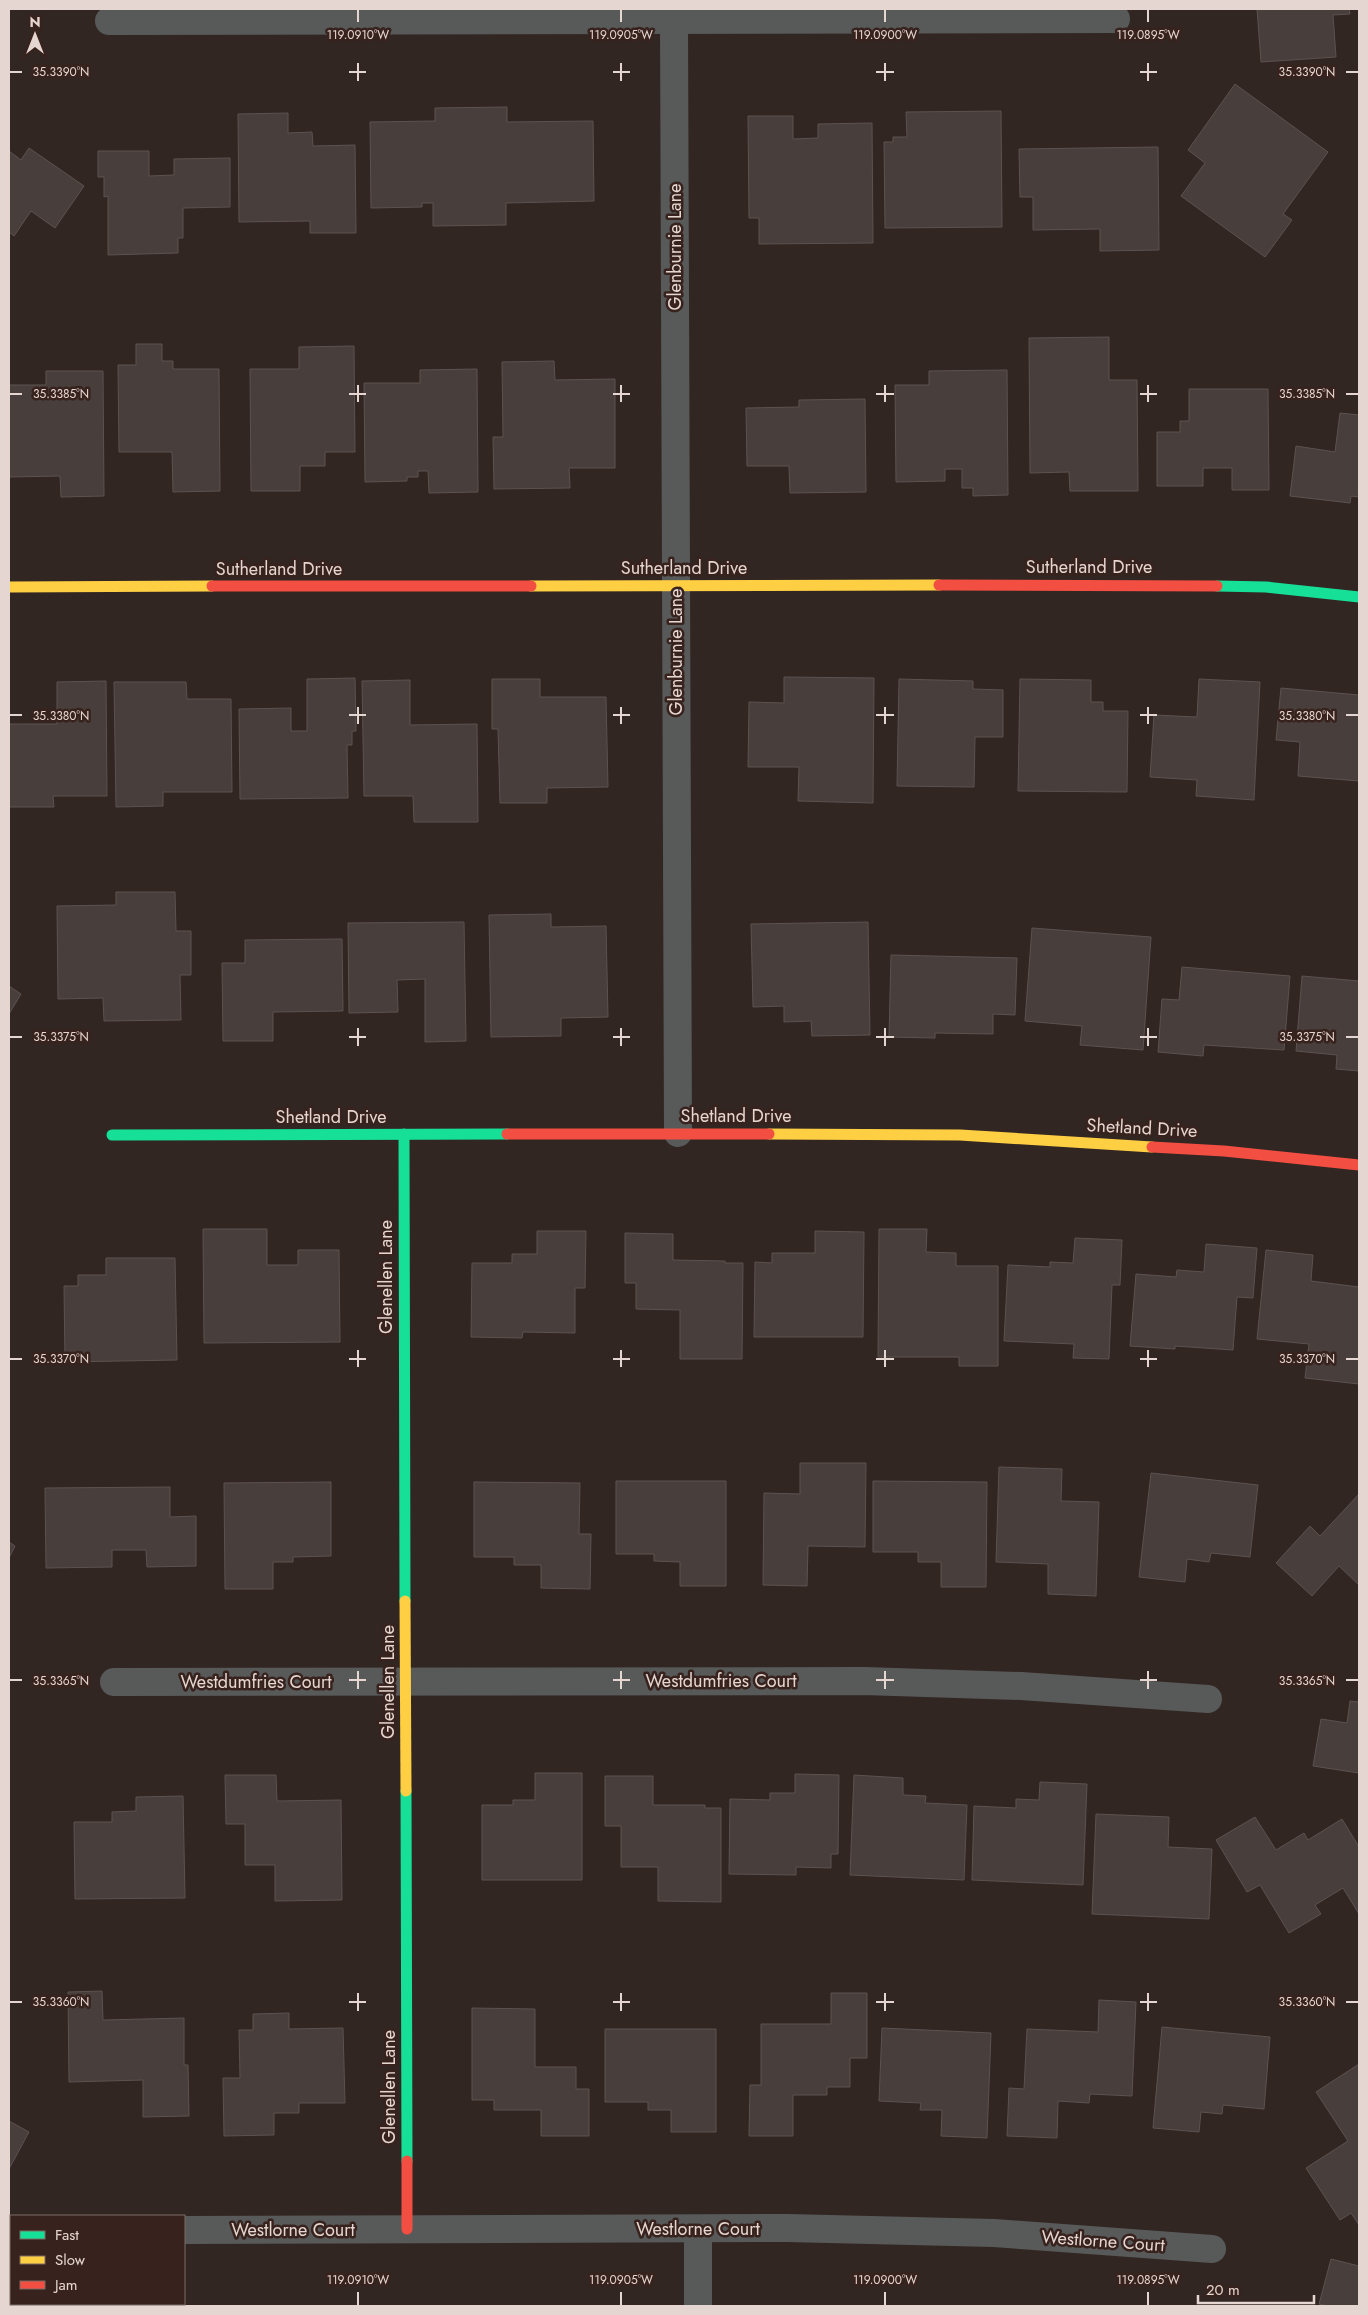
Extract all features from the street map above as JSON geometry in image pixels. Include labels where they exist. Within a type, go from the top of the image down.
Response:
[{"type":"street","points":[[110,21],[1116,19]]},
{"type":"street","name":"Glenburnie Lane","points":[[674,20],[678,1133]]},
{"type":"street","name":"Sutherland Drive","points":[[9,587],[1160,584],[1266,587],[1359,597]]},
{"type":"street","name":"Shetland Drive","points":[[112,1135],[678,1133],[960,1135],[1224,1151],[1359,1165]]},
{"type":"street","name":"Glenellen Lane","points":[[404,1134],[407,2230]]},
{"type":"street","name":"Westdumfries Court","points":[[114,1682],[864,1681],[1021,1686],[1208,1699]]},
{"type":"street","name":"Westlorne Court","points":[[185,2230],[797,2228],[994,2233],[1212,2249]]},
{"type":"street","points":[[698,2229],[698,2306]]},
{"type":"building","points":[[1257,9],[1349,9],[1350,14],[1333,15],[1336,57],[1261,62]]},
{"type":"building","points":[[1235,84],[1328,152],[1283,214],[1292,220],[1265,257],[1181,196],[1205,163],[1188,150]]},
{"type":"building","points":[[507,107],[507,122],[593,121],[594,201],[506,203],[506,225],[433,226],[433,203],[422,203],[422,207],[371,208],[370,122],[435,121],[435,108]]},
{"type":"building","points":[[1001,111],[1002,227],[885,228],[884,142],[893,142],[893,137],[907,137],[906,112]]},
{"type":"building","points":[[288,113],[288,133],[312,132],[313,146],[355,145],[356,233],[310,233],[310,221],[239,222],[238,114]]},
{"type":"building","points":[[748,116],[793,116],[793,139],[818,138],[818,124],[872,123],[873,243],[759,244],[759,218],[749,218]]},
{"type":"building","points":[[1158,147],[1159,250],[1100,251],[1100,229],[1033,230],[1033,197],[1020,197],[1019,149]]},
{"type":"building","points":[[29,148],[84,186],[55,228],[31,211],[14,236],[9,232],[9,151],[21,160]]},
{"type":"building","points":[[98,151],[149,151],[149,176],[174,175],[174,159],[230,158],[230,207],[183,208],[183,238],[178,238],[178,253],[108,255],[108,196],[104,197],[104,177],[98,177]]},
{"type":"building","points":[[1109,337],[1109,380],[1137,380],[1138,491],[1070,491],[1069,472],[1030,473],[1029,338]]},
{"type":"building","points":[[136,344],[162,344],[162,361],[173,361],[173,369],[219,369],[220,491],[173,492],[172,452],[119,452],[118,365],[136,365]]},
{"type":"building","points":[[354,346],[355,452],[325,452],[325,466],[300,466],[300,491],[251,491],[250,369],[299,369],[299,347]]},
{"type":"building","points":[[554,361],[555,380],[615,379],[615,468],[569,468],[570,488],[494,489],[493,437],[503,437],[502,362]]},
{"type":"building","points":[[477,369],[478,492],[429,493],[428,471],[418,471],[418,477],[407,477],[407,481],[365,482],[364,383],[420,383],[420,370]]},
{"type":"building","points":[[1007,370],[1008,495],[973,496],[973,488],[962,488],[962,469],[945,469],[945,481],[896,482],[895,385],[929,385],[929,371]]},
{"type":"building","points":[[46,371],[103,371],[104,496],[61,497],[60,476],[9,477],[9,385],[46,385]]},
{"type":"building","points":[[1189,389],[1268,389],[1269,490],[1232,490],[1232,468],[1203,468],[1203,486],[1157,486],[1157,432],[1180,432],[1180,421],[1189,421]]},
{"type":"building","points":[[865,399],[866,492],[790,493],[789,466],[747,466],[746,408],[799,407],[799,400]]},
{"type":"building","points":[[1340,413],[1359,415],[1359,497],[1351,496],[1350,503],[1290,496],[1296,446],[1335,452]]},
{"type":"building","points":[[784,677],[874,678],[873,803],[798,801],[799,767],[748,767],[749,702],[784,703]]},
{"type":"building","points":[[355,678],[356,731],[352,731],[352,745],[347,745],[348,798],[240,799],[239,709],[291,708],[291,731],[307,731],[307,679]]},
{"type":"building","points":[[492,679],[540,679],[540,697],[606,697],[608,787],[547,788],[547,803],[500,803],[498,729],[492,729]]},
{"type":"building","points":[[899,679],[973,681],[973,689],[1003,690],[1003,737],[975,737],[974,787],[897,786]]},
{"type":"building","points":[[1020,679],[1091,680],[1091,702],[1103,702],[1103,711],[1128,711],[1127,792],[1018,791]]},
{"type":"building","points":[[1199,679],[1260,682],[1254,800],[1196,796],[1197,780],[1150,777],[1154,715],[1197,717]]},
{"type":"building","points":[[410,680],[410,725],[477,724],[478,822],[414,822],[413,796],[364,796],[362,681]]},
{"type":"building","points":[[106,681],[107,796],[53,796],[54,807],[9,807],[9,724],[57,724],[57,682]]},
{"type":"building","points":[[114,682],[186,682],[187,699],[231,699],[232,792],[163,792],[163,806],[116,807]]},
{"type":"building","points":[[1281,688],[1359,695],[1359,781],[1298,776],[1300,742],[1276,740]]},
{"type":"building","points":[[116,892],[175,892],[176,931],[191,931],[191,975],[180,975],[181,1020],[104,1021],[103,998],[58,999],[57,906],[116,905]]},
{"type":"building","points":[[551,914],[551,927],[606,926],[608,1017],[561,1018],[561,1036],[491,1037],[489,915]]},
{"type":"building","points":[[464,922],[466,1041],[425,1042],[425,979],[397,980],[398,1012],[349,1013],[348,923]]},
{"type":"building","points":[[868,922],[870,1035],[812,1036],[811,1021],[784,1022],[784,1006],[753,1007],[751,924]]},
{"type":"building","points":[[1032,928],[1151,937],[1143,1050],[1080,1045],[1082,1026],[1025,1021]]},
{"type":"building","points":[[342,939],[343,1011],[273,1012],[273,1041],[223,1041],[222,963],[245,963],[245,940]]},
{"type":"building","points":[[891,955],[1017,958],[1015,1015],[993,1014],[993,1034],[935,1033],[935,1038],[889,1037]]},
{"type":"building","points":[[1182,967],[1290,976],[1284,1050],[1204,1045],[1203,1056],[1158,1052],[1162,999],[1179,1000]]},
{"type":"building","points":[[1302,976],[1359,981],[1359,1071],[1336,1069],[1337,1055],[1296,1051]]},
{"type":"building","points":[[9,986],[21,994],[9,1014]]},
{"type":"building","points":[[203,1229],[267,1229],[267,1265],[298,1265],[298,1250],[339,1250],[340,1342],[204,1343]]},
{"type":"building","points":[[879,1229],[927,1229],[926,1252],[956,1253],[956,1266],[998,1266],[998,1366],[959,1366],[959,1357],[878,1357]]},
{"type":"building","points":[[537,1231],[586,1231],[585,1288],[575,1288],[575,1333],[523,1332],[522,1338],[471,1337],[472,1263],[512,1263],[512,1254],[537,1254]]},
{"type":"building","points":[[815,1231],[864,1232],[863,1337],[754,1337],[755,1262],[772,1263],[772,1253],[815,1253]]},
{"type":"building","points":[[625,1233],[673,1234],[673,1260],[743,1263],[742,1359],[680,1359],[680,1310],[636,1309],[636,1283],[625,1283]]},
{"type":"building","points":[[1075,1238],[1122,1240],[1120,1285],[1112,1285],[1109,1359],[1073,1358],[1074,1344],[1004,1341],[1008,1265],[1050,1267],[1050,1262],[1073,1263]]},
{"type":"building","points":[[1206,1244],[1257,1248],[1253,1298],[1237,1297],[1233,1350],[1175,1346],[1175,1349],[1130,1346],[1136,1274],[1176,1277],[1177,1270],[1204,1272]]},
{"type":"building","points":[[1266,1250],[1313,1255],[1311,1281],[1359,1287],[1359,1384],[1305,1378],[1309,1344],[1257,1339]]},
{"type":"building","points":[[106,1258],[175,1258],[177,1360],[65,1362],[64,1286],[78,1286],[78,1275],[106,1275]]},
{"type":"building","points":[[800,1463],[866,1463],[865,1547],[808,1546],[807,1586],[763,1585],[764,1493],[800,1494]]},
{"type":"building","points":[[999,1467],[1062,1469],[1061,1501],[1099,1502],[1096,1596],[1048,1594],[1048,1564],[996,1562]]},
{"type":"building","points":[[1151,1473],[1258,1485],[1250,1557],[1211,1553],[1209,1562],[1187,1559],[1185,1582],[1139,1577]]},
{"type":"building","points":[[616,1481],[726,1481],[726,1586],[680,1586],[680,1562],[654,1561],[654,1554],[616,1554]]},
{"type":"building","points":[[873,1481],[987,1482],[986,1587],[941,1587],[941,1562],[918,1562],[918,1552],[873,1552]]},
{"type":"building","points":[[331,1482],[331,1556],[293,1557],[293,1562],[273,1562],[273,1589],[225,1589],[224,1483]]},
{"type":"building","points":[[474,1482],[580,1483],[579,1534],[591,1534],[590,1589],[541,1588],[541,1565],[514,1565],[514,1557],[474,1557]]},
{"type":"building","points":[[170,1487],[170,1517],[196,1516],[196,1566],[147,1567],[146,1550],[112,1550],[112,1567],[46,1568],[45,1488]]},
{"type":"building","points":[[1359,1494],[1359,1585],[1339,1566],[1312,1596],[1276,1563],[1310,1526],[1320,1536]]},
{"type":"building","points":[[9,1542],[15,1546],[9,1558]]},
{"type":"building","points":[[1359,1694],[1359,1773],[1313,1766],[1321,1719],[1347,1723],[1350,1701],[1358,1702]]},
{"type":"building","points":[[535,1773],[582,1773],[582,1880],[482,1880],[482,1805],[513,1805],[513,1800],[535,1800]]},
{"type":"building","points":[[795,1774],[839,1775],[838,1854],[831,1854],[831,1868],[796,1867],[796,1875],[729,1874],[730,1799],[770,1800],[770,1793],[795,1793]]},
{"type":"building","points":[[225,1775],[276,1775],[277,1801],[341,1800],[342,1900],[275,1901],[275,1865],[245,1865],[245,1824],[226,1824]]},
{"type":"building","points":[[854,1775],[903,1778],[903,1795],[926,1796],[925,1803],[967,1805],[964,1880],[850,1875]]},
{"type":"building","points":[[605,1776],[653,1776],[653,1805],[705,1805],[705,1808],[721,1808],[721,1902],[658,1901],[658,1867],[621,1867],[621,1826],[605,1826]]},
{"type":"building","points":[[1040,1782],[1087,1784],[1083,1885],[972,1880],[974,1806],[1016,1808],[1016,1799],[1039,1800]]},
{"type":"building","points":[[183,1796],[185,1898],[75,1899],[74,1822],[112,1822],[112,1812],[136,1811],[136,1797]]},
{"type":"building","points":[[1096,1814],[1169,1817],[1168,1847],[1212,1849],[1209,1919],[1092,1914]]},
{"type":"building","points":[[1255,1817],[1276,1850],[1304,1833],[1308,1840],[1342,1819],[1359,1847],[1359,1914],[1343,1888],[1315,1905],[1321,1914],[1289,1933],[1260,1885],[1247,1892],[1216,1840]]},
{"type":"building","points":[[102,1991],[103,2020],[184,2018],[184,2065],[188,2065],[189,2116],[143,2117],[143,2080],[69,2082],[68,1992]]},
{"type":"building","points":[[831,1993],[867,1993],[867,2058],[850,2058],[850,2087],[827,2087],[827,2095],[793,2095],[793,2136],[749,2136],[750,2085],[761,2085],[761,2024],[831,2024]]},
{"type":"building","points":[[1099,2000],[1136,2002],[1132,2096],[1090,2094],[1089,2103],[1058,2101],[1057,2138],[1007,2136],[1009,2088],[1024,2089],[1027,2029],[1098,2032]]},
{"type":"building","points":[[472,2008],[535,2009],[535,2067],[576,2067],[576,2089],[589,2089],[589,2136],[541,2136],[541,2110],[494,2110],[494,2100],[472,2100]]},
{"type":"building","points":[[289,2013],[289,2029],[343,2028],[345,2103],[299,2103],[299,2113],[274,2113],[274,2135],[224,2136],[223,2078],[240,2078],[239,2030],[253,2030],[253,2014]]},
{"type":"building","points":[[1162,2027],[1270,2037],[1264,2109],[1223,2105],[1222,2114],[1201,2112],[1199,2132],[1153,2128]]},
{"type":"building","points":[[882,2028],[991,2033],[987,2138],[941,2136],[942,2110],[920,2110],[921,2103],[879,2101]]},
{"type":"building","points":[[605,2029],[716,2029],[716,2132],[671,2132],[671,2110],[648,2110],[648,2102],[605,2102]]},
{"type":"building","points":[[1359,2064],[1359,2225],[1351,2213],[1340,2220],[1306,2168],[1348,2141],[1316,2092]]},
{"type":"building","points":[[9,2121],[29,2132],[9,2169]]},
{"type":"building","points":[[1331,2259],[1359,2266],[1359,2306],[1327,2306],[1319,2304]]},
{"type":"building","points":[[9,2287],[10,2305],[20,2306],[9,2306]]},
{"type":"traffic: fast","points":[[1217,586],[1266,587],[1359,597]]},
{"type":"traffic: fast","points":[[404,1134],[405,1601]]},
{"type":"traffic: fast","points":[[112,1135],[507,1134]]},
{"type":"traffic: fast","points":[[406,1791],[407,2161]]},
{"type":"traffic: slow","points":[[531,586],[939,585]]},
{"type":"traffic: slow","points":[[9,587],[212,586]]},
{"type":"traffic: slow","points":[[769,1134],[960,1135],[1152,1147]]},
{"type":"traffic: slow","points":[[405,1601],[406,1791]]},
{"type":"traffic: jam","points":[[939,585],[1217,586]]},
{"type":"traffic: jam","points":[[212,586],[531,586]]},
{"type":"traffic: jam","points":[[507,1134],[769,1134]]},
{"type":"traffic: jam","points":[[1152,1147],[1224,1151],[1359,1165]]},
{"type":"traffic: jam","points":[[407,2161],[407,2229]]}]
